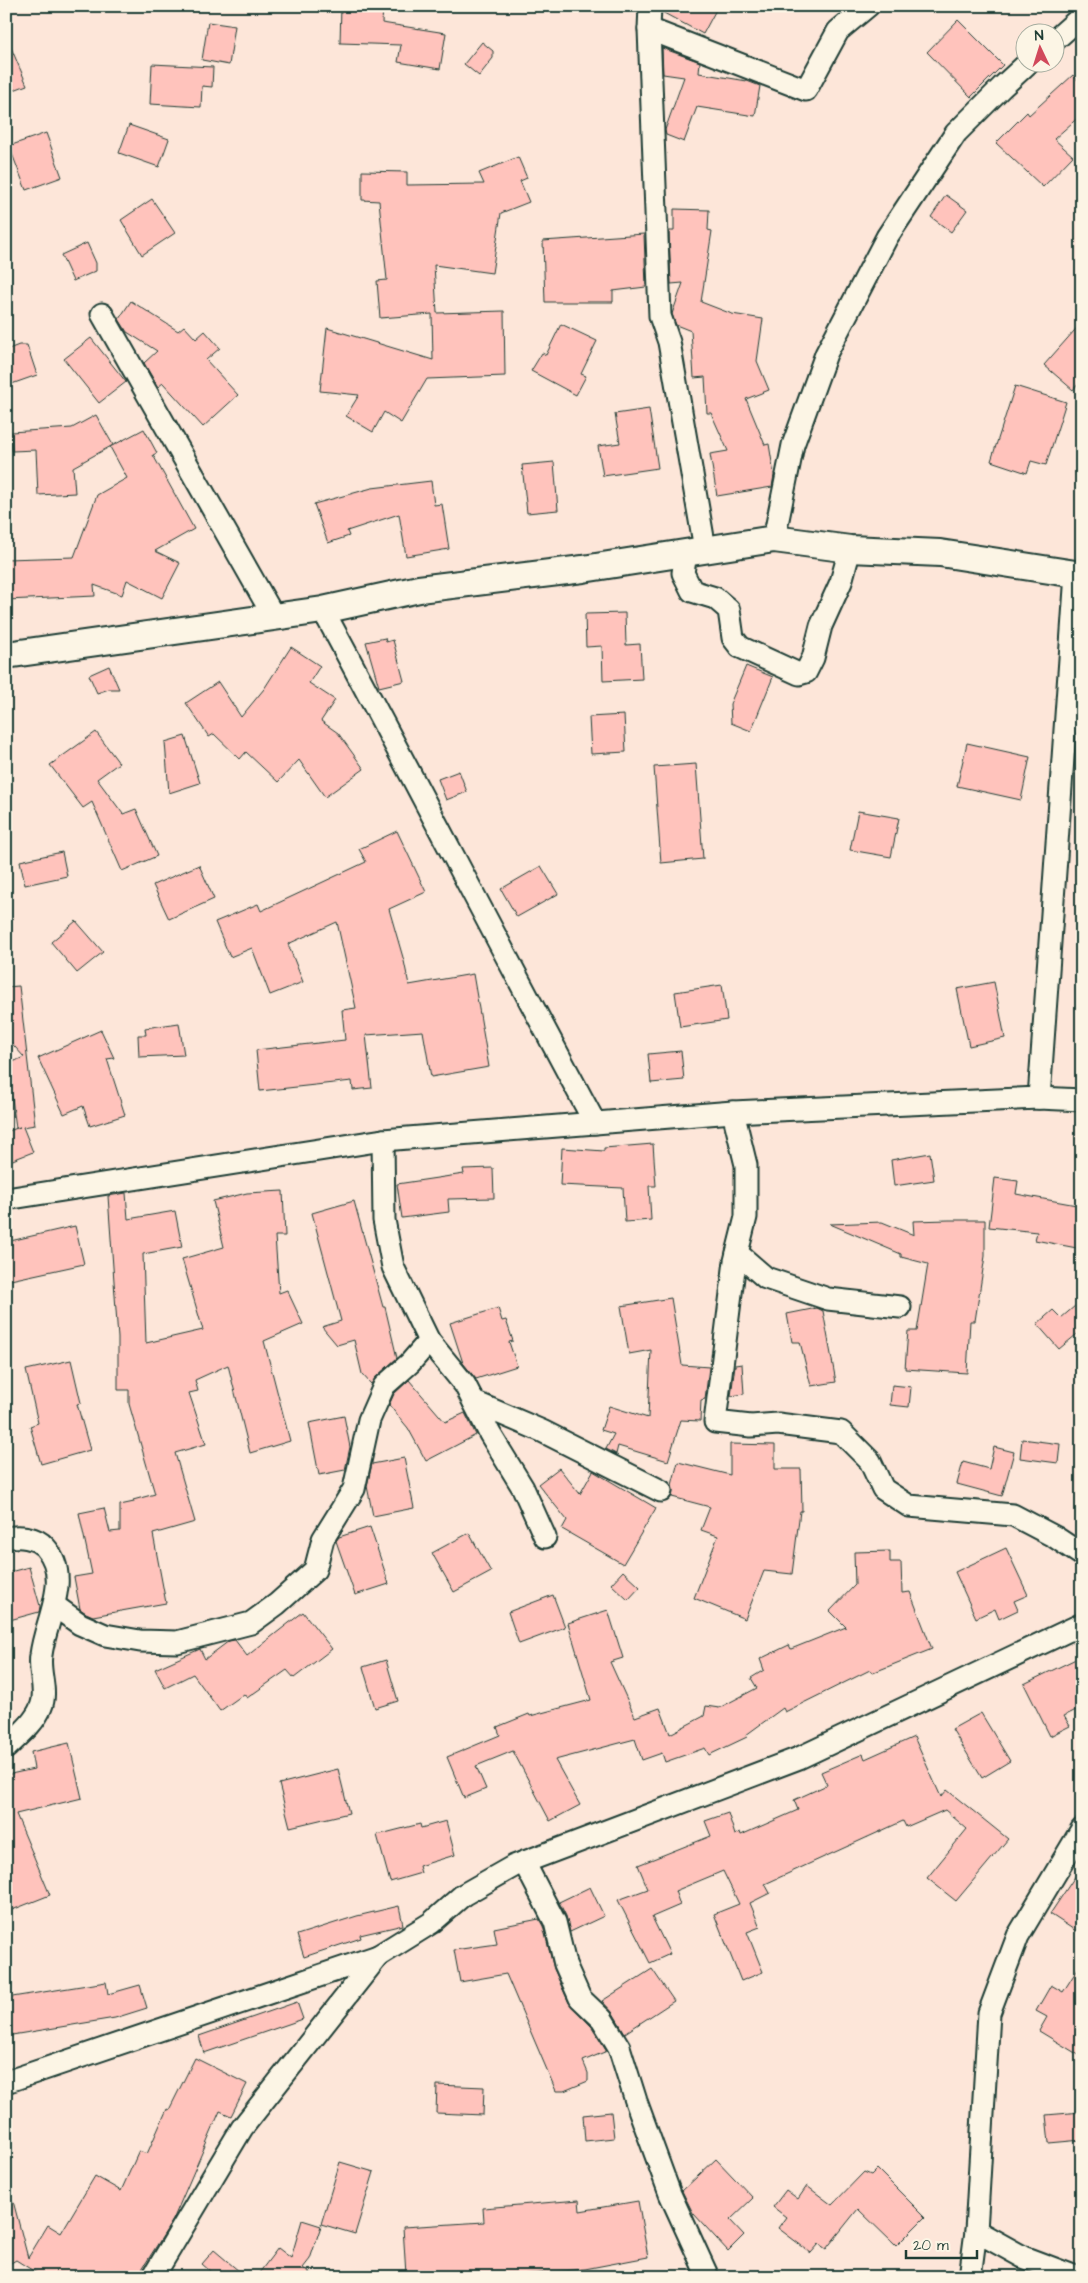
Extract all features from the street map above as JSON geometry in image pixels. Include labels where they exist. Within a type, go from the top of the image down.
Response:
[{"type":"street","points":[[650,6],[649,29],[660,316],[669,342],[696,551],[683,574],[692,591],[715,598],[729,610],[733,638],[740,647],[799,674],[806,672],[814,658],[821,626],[841,582],[850,550]]},
{"type":"street","points":[[649,29],[806,90],[838,31],[868,6]]},
{"type":"street","points":[[1066,31],[1082,16]]},
{"type":"street","points":[[774,539],[793,445],[826,354],[887,237],[956,133],[1018,72]]},
{"type":"street","points":[[102,314],[274,617]]},
{"type":"street","points":[[6,654],[323,610],[418,589],[583,569],[774,539],[850,550],[940,553],[1079,575],[1039,1098]]},
{"type":"street","points":[[323,610],[433,813],[515,976],[596,1123]]},
{"type":"street","points":[[6,1199],[383,1140],[733,1112],[1039,1098],[1082,1100]]},
{"type":"street","points":[[733,1112],[746,1165],[746,1217],[737,1253],[715,1422],[751,1426],[778,1424],[840,1432],[870,1461],[883,1490],[908,1506],[1012,1515],[1055,1537],[1082,1555]]},
{"type":"street","points":[[383,1140],[384,1220],[393,1267],[429,1341],[465,1385],[490,1434],[523,1488],[545,1536]]},
{"type":"street","points":[[737,1253],[766,1278],[828,1299],[900,1307]]},
{"type":"street","points":[[55,1606],[80,1624],[105,1635],[140,1642],[177,1642],[251,1624],[315,1570],[323,1539],[354,1489],[369,1420],[384,1386],[410,1363],[429,1341]]},
{"type":"street","points":[[474,1402],[542,1431],[661,1492]]},
{"type":"street","points":[[6,1538],[16,1536],[40,1541],[52,1555],[58,1576],[55,1606],[48,1622],[39,1666],[44,1691],[41,1707],[28,1726],[6,1748]]},
{"type":"street","points":[[6,2082],[378,1956],[431,1923],[463,1895],[524,1862],[798,1758],[1082,1624]]},
{"type":"street","points":[[970,2277],[976,2231],[989,2013],[1018,1936],[1082,1829]]},
{"type":"street","points":[[524,1862],[555,1922],[565,1964],[580,1998],[602,2019],[619,2047],[636,2101],[670,2194],[708,2277]]},
{"type":"street","points":[[153,2277],[242,2128],[378,1956]]},
{"type":"street","points":[[976,2231],[1023,2257],[1076,2277]]},
{"type":"building","points":[[341,6],[383,6],[382,23],[446,33],[440,69],[398,62],[401,45],[340,43]]},
{"type":"building","points":[[662,6],[718,6],[703,34],[662,12]]},
{"type":"building","points":[[958,20],[1003,65],[971,97],[927,52]]},
{"type":"building","points":[[208,22],[235,26],[229,65],[202,60]]},
{"type":"building","points":[[6,36],[27,85],[6,93]]},
{"type":"building","points":[[482,42],[493,51],[493,58],[479,76],[464,64]]},
{"type":"building","points":[[662,48],[700,62],[699,73],[747,81],[760,86],[755,116],[697,107],[684,142],[666,135],[665,130],[684,77],[663,74]]},
{"type":"building","points":[[152,64],[213,67],[212,87],[202,86],[201,107],[150,104]]},
{"type":"building","points":[[1073,75],[1082,85],[1082,114],[1054,139],[1073,156],[1043,187],[996,143],[1027,112],[1029,115]]},
{"type":"building","points":[[129,125],[169,139],[159,167],[119,153]]},
{"type":"building","points":[[46,133],[62,177],[26,190],[9,146]]},
{"type":"building","points":[[518,157],[527,178],[520,181],[529,202],[501,213],[492,273],[434,265],[437,313],[504,311],[505,376],[427,379],[401,423],[384,412],[373,432],[346,416],[359,395],[320,391],[327,328],[433,360],[432,314],[380,318],[377,281],[387,280],[379,201],[362,200],[362,171],[407,172],[407,185],[484,184],[479,173]]},
{"type":"building","points":[[946,195],[967,210],[951,232],[931,217]]},
{"type":"building","points":[[152,199],[175,233],[142,255],[121,220]]},
{"type":"building","points":[[674,209],[709,210],[708,230],[712,231],[701,302],[732,314],[763,319],[757,361],[769,390],[746,399],[765,445],[769,444],[774,475],[772,487],[717,496],[710,454],[728,451],[711,413],[707,413],[705,377],[694,378],[691,331],[676,325],[672,314],[683,283],[671,284],[669,231],[674,231]]},
{"type":"building","points":[[644,234],[646,287],[613,291],[613,302],[545,302],[543,241]]},
{"type":"building","points":[[87,243],[96,263],[96,271],[73,281],[61,255]]},
{"type":"building","points":[[131,301],[178,331],[184,326],[196,339],[205,331],[220,348],[206,360],[238,395],[203,427],[163,383],[158,387],[144,363],[157,351],[127,332],[119,319]]},
{"type":"building","points":[[1082,322],[1082,379],[1073,390],[1044,365]]},
{"type":"building","points":[[561,324],[597,341],[581,374],[586,376],[576,395],[531,371],[542,353],[546,355]]},
{"type":"building","points":[[91,338],[126,382],[99,403],[64,359]]},
{"type":"building","points":[[19,345],[27,345],[37,375],[6,386],[6,350]]},
{"type":"building","points":[[1015,386],[1066,402],[1046,465],[1031,461],[1027,473],[991,461]]},
{"type":"building","points":[[649,409],[658,468],[603,476],[598,446],[620,443],[615,414]]},
{"type":"building","points":[[96,415],[113,445],[73,467],[75,493],[38,495],[36,450],[12,451],[11,432],[72,428]]},
{"type":"building","points":[[144,429],[157,453],[153,455],[194,529],[155,551],[180,563],[162,598],[127,580],[122,595],[94,585],[95,596],[6,600],[6,559],[74,557],[97,495],[127,478],[110,447]]},
{"type":"building","points":[[554,462],[558,510],[527,513],[522,465]]},
{"type":"building","points":[[431,481],[434,505],[442,504],[449,549],[406,556],[399,514],[347,531],[349,536],[328,543],[314,504],[372,488]]},
{"type":"building","points":[[625,613],[626,645],[640,644],[642,679],[603,681],[602,646],[586,647],[585,614]]},
{"type":"building","points":[[385,638],[386,642],[393,640],[404,681],[379,687],[366,642]]},
{"type":"building","points":[[291,647],[320,666],[309,683],[335,700],[321,721],[338,733],[364,769],[325,797],[299,760],[278,782],[246,752],[240,759],[214,734],[209,737],[186,703],[218,682],[241,717],[264,689]]},
{"type":"building","points":[[109,666],[119,689],[109,689],[97,693],[89,675]]},
{"type":"building","points":[[746,666],[773,677],[751,731],[731,723],[730,704]]},
{"type":"building","points":[[624,715],[626,752],[591,754],[589,717]]},
{"type":"building","points":[[96,732],[119,763],[97,779],[123,814],[136,809],[157,856],[122,871],[92,802],[83,808],[50,765]]},
{"type":"building","points":[[185,736],[200,783],[169,793],[165,742]]},
{"type":"building","points":[[967,743],[1030,757],[1021,800],[957,786]]},
{"type":"building","points":[[696,764],[703,859],[661,863],[654,767]]},
{"type":"building","points":[[459,771],[467,792],[446,800],[438,779]]},
{"type":"building","points":[[858,811],[899,818],[891,857],[850,850]]},
{"type":"building","points":[[397,831],[426,892],[389,909],[409,985],[473,974],[489,1067],[431,1077],[423,1031],[366,1035],[372,1088],[353,1090],[352,1081],[260,1091],[256,1050],[345,1040],[342,1010],[356,1008],[337,922],[288,944],[303,982],[270,995],[252,948],[230,957],[215,922],[258,904],[261,911],[366,862],[359,849]]},
{"type":"building","points":[[62,852],[67,876],[25,885],[20,861]]},
{"type":"building","points":[[199,865],[214,899],[169,919],[153,885]]},
{"type":"building","points":[[541,866],[558,894],[517,917],[501,889]]},
{"type":"building","points":[[76,921],[103,952],[77,973],[51,942]]},
{"type":"building","points":[[994,982],[1005,1038],[969,1046],[957,989]]},
{"type":"building","points":[[722,985],[727,1020],[680,1027],[675,992]]},
{"type":"building","points":[[19,986],[35,1125],[23,1127],[33,1152],[10,1161],[6,1151],[6,1132],[20,1127],[16,1128],[12,1098],[6,1086],[6,1065],[24,1057],[6,1037],[6,987]]},
{"type":"building","points":[[179,1023],[184,1055],[139,1057],[138,1035],[146,1035],[145,1028]]},
{"type":"building","points":[[101,1030],[114,1058],[107,1059],[125,1115],[90,1126],[83,1106],[64,1114],[38,1058]]},
{"type":"building","points":[[681,1051],[684,1080],[651,1083],[648,1054]]},
{"type":"building","points":[[653,1144],[656,1186],[649,1186],[651,1220],[625,1222],[623,1188],[560,1185],[562,1148],[604,1151],[604,1148]]},
{"type":"building","points":[[930,1153],[934,1180],[894,1186],[891,1160]]},
{"type":"building","points":[[493,1168],[494,1198],[448,1199],[449,1212],[402,1218],[397,1184],[464,1174],[463,1169]]},
{"type":"building","points":[[995,1178],[1018,1181],[1016,1194],[1082,1206],[1082,1249],[1035,1240],[1037,1232],[989,1227]]},
{"type":"building","points":[[283,1191],[285,1236],[275,1236],[279,1293],[287,1290],[303,1324],[264,1341],[290,1441],[250,1453],[228,1365],[195,1380],[198,1391],[189,1393],[206,1444],[175,1453],[195,1522],[153,1534],[166,1603],[93,1616],[86,1613],[80,1609],[74,1577],[92,1574],[79,1513],[104,1508],[110,1532],[120,1531],[120,1505],[155,1494],[129,1404],[129,1390],[118,1390],[118,1338],[108,1196],[126,1193],[128,1219],[175,1211],[182,1247],[143,1254],[146,1343],[203,1330],[182,1259],[224,1247],[213,1201],[247,1193]]},
{"type":"building","points":[[354,1201],[383,1307],[385,1307],[397,1358],[371,1384],[362,1374],[354,1340],[337,1345],[322,1327],[341,1321],[312,1213]]},
{"type":"building","points":[[985,1220],[985,1256],[975,1321],[970,1321],[967,1373],[905,1369],[908,1331],[917,1331],[928,1264],[901,1257],[901,1254],[830,1224],[882,1222],[914,1235],[913,1221]]},
{"type":"building","points":[[75,1226],[84,1264],[6,1281],[6,1242]]},
{"type":"building","points":[[671,1298],[682,1365],[709,1367],[705,1399],[701,1400],[700,1421],[681,1420],[668,1461],[618,1446],[616,1454],[606,1449],[614,1434],[601,1430],[609,1406],[648,1418],[651,1350],[629,1354],[621,1306]]},
{"type":"building","points":[[1082,1300],[1082,1330],[1059,1349],[1037,1324],[1053,1310],[1061,1318]]},
{"type":"building","points":[[498,1308],[502,1321],[506,1320],[513,1341],[509,1342],[517,1366],[476,1379],[463,1363],[450,1323]]},
{"type":"building","points":[[817,1308],[823,1311],[836,1382],[811,1386],[800,1342],[792,1342],[787,1314]]},
{"type":"building","points":[[71,1360],[81,1403],[77,1404],[90,1450],[41,1464],[30,1426],[38,1423],[26,1370]]},
{"type":"building","points":[[742,1364],[744,1394],[731,1396],[735,1365]]},
{"type":"building","points":[[409,1380],[445,1422],[465,1413],[476,1435],[426,1461],[408,1428],[389,1405],[394,1394]]},
{"type":"building","points":[[892,1385],[911,1387],[909,1407],[890,1405]]},
{"type":"building","points":[[344,1416],[350,1447],[345,1470],[319,1475],[309,1423]]},
{"type":"building","points":[[1022,1439],[1060,1444],[1058,1463],[1020,1458]]},
{"type":"building","points":[[730,1444],[775,1445],[775,1469],[801,1469],[802,1511],[800,1511],[792,1574],[764,1571],[745,1619],[694,1598],[718,1536],[701,1530],[710,1507],[672,1497],[672,1485],[678,1462],[730,1475]]},
{"type":"building","points":[[994,1447],[1014,1452],[1002,1496],[957,1484],[963,1462],[989,1469]]},
{"type":"building","points":[[404,1458],[414,1508],[373,1516],[367,1486],[372,1464]]},
{"type":"building","points":[[559,1468],[580,1494],[593,1471],[656,1508],[623,1564],[562,1529],[567,1520],[538,1484]]},
{"type":"building","points":[[370,1527],[389,1584],[355,1595],[336,1541],[339,1537]]},
{"type":"building","points":[[469,1533],[491,1572],[454,1592],[432,1553]]},
{"type":"building","points":[[1006,1548],[1028,1595],[1014,1601],[1018,1610],[999,1619],[995,1609],[976,1618],[955,1572]]},
{"type":"building","points":[[890,1551],[890,1562],[901,1562],[902,1593],[910,1592],[932,1649],[872,1673],[870,1670],[785,1712],[783,1708],[746,1735],[747,1737],[709,1755],[705,1748],[665,1762],[662,1753],[642,1760],[635,1739],[555,1760],[580,1805],[550,1821],[513,1751],[476,1766],[486,1789],[464,1798],[447,1757],[500,1735],[497,1727],[529,1714],[530,1716],[591,1700],[568,1623],[608,1610],[623,1658],[610,1662],[635,1717],[660,1708],[670,1734],[704,1716],[706,1706],[719,1708],[757,1688],[751,1678],[764,1670],[760,1659],[789,1645],[791,1649],[846,1627],[830,1611],[855,1585],[854,1552]]},
{"type":"building","points":[[29,1567],[40,1606],[39,1612],[6,1621],[6,1573]]},
{"type":"building","points":[[623,1571],[640,1587],[628,1600],[611,1584]]},
{"type":"building","points":[[553,1595],[565,1627],[519,1644],[508,1612]]},
{"type":"building","points":[[303,1612],[332,1649],[294,1678],[287,1670],[247,1698],[244,1694],[220,1711],[193,1674],[165,1688],[155,1669],[200,1649],[205,1659],[229,1641],[235,1640],[247,1656]]},
{"type":"building","points":[[1082,1656],[1082,1707],[1064,1716],[1070,1726],[1050,1736],[1024,1684]]},
{"type":"building","points":[[386,1660],[398,1701],[375,1708],[363,1667]]},
{"type":"building","points":[[981,1713],[1010,1761],[982,1778],[952,1729]]},
{"type":"building","points":[[914,1737],[941,1797],[947,1790],[1008,1839],[956,1901],[927,1878],[967,1829],[945,1810],[906,1827],[903,1821],[765,1884],[770,1893],[750,1903],[760,1927],[747,1932],[763,1972],[741,1981],[714,1914],[739,1904],[723,1871],[675,1891],[680,1905],[652,1917],[670,1954],[650,1963],[618,1900],[648,1889],[638,1865],[711,1836],[705,1821],[728,1813],[735,1835],[740,1832],[741,1835],[798,1810],[794,1800],[827,1785],[821,1772],[863,1754],[865,1759]]},
{"type":"building","points":[[69,1743],[82,1798],[16,1814],[50,1895],[12,1910],[6,1897],[6,1775],[34,1769],[31,1752]]},
{"type":"building","points":[[338,1769],[349,1813],[290,1827],[279,1784]]},
{"type":"building","points":[[446,1821],[455,1855],[419,1866],[421,1873],[390,1882],[377,1835],[420,1824],[421,1828]]},
{"type":"building","points":[[1082,1866],[1082,1935],[1050,1914]]},
{"type":"building","points":[[590,1887],[604,1916],[570,1932],[566,1916],[559,1902]]},
{"type":"building","points":[[399,1906],[403,1925],[360,1935],[361,1938],[304,1957],[297,1935],[357,1916]]},
{"type":"building","points":[[539,1919],[543,1926],[554,1969],[569,2003],[592,2027],[607,2051],[583,2061],[588,2073],[588,2081],[564,2091],[556,2091],[506,1974],[460,1982],[454,1950],[497,1944],[494,1928]]},
{"type":"building","points":[[1082,1962],[1082,2057],[1039,2031],[1047,2017],[1036,2011],[1051,1985],[1063,1992]]},
{"type":"building","points":[[652,1969],[674,2001],[625,2033],[613,2013],[602,2001]]},
{"type":"building","points":[[106,1982],[108,1994],[140,1985],[147,2008],[115,2018],[6,2036],[6,1998]]},
{"type":"building","points":[[297,2002],[303,2019],[204,2053],[199,2036]]},
{"type":"building","points":[[195,2058],[247,2084],[231,2116],[220,2111],[173,2220],[137,2277],[43,2277],[16,2260],[6,2266],[6,2202],[13,2201],[28,2258],[48,2225],[61,2233],[95,2176],[121,2191],[139,2151],[147,2154],[167,2109],[169,2110]]},
{"type":"building","points":[[437,2085],[484,2087],[483,2115],[436,2113]]},
{"type":"building","points":[[611,2112],[614,2138],[585,2141],[583,2115]]},
{"type":"building","points":[[1082,2112],[1082,2140],[1049,2143],[1046,2115]]},
{"type":"building","points":[[716,2159],[753,2198],[730,2220],[744,2235],[728,2251],[693,2213],[682,2191]]},
{"type":"building","points":[[340,2162],[374,2172],[355,2234],[321,2224]]},
{"type":"building","points":[[877,2169],[925,2217],[896,2246],[858,2209],[826,2249],[819,2244],[811,2253],[778,2228],[786,2217],[773,2207],[786,2190],[798,2199],[807,2186],[832,2205],[864,2172],[871,2175]]},
{"type":"building","points":[[579,2200],[580,2211],[638,2201],[648,2257],[585,2269],[496,2277],[406,2275],[403,2227],[484,2222],[483,2208]]},
{"type":"building","points":[[302,2220],[321,2226],[310,2259],[303,2268],[315,2277],[256,2277],[278,2248],[291,2258]]},
{"type":"building","points":[[214,2250],[246,2277],[217,2277],[202,2264]]}]
